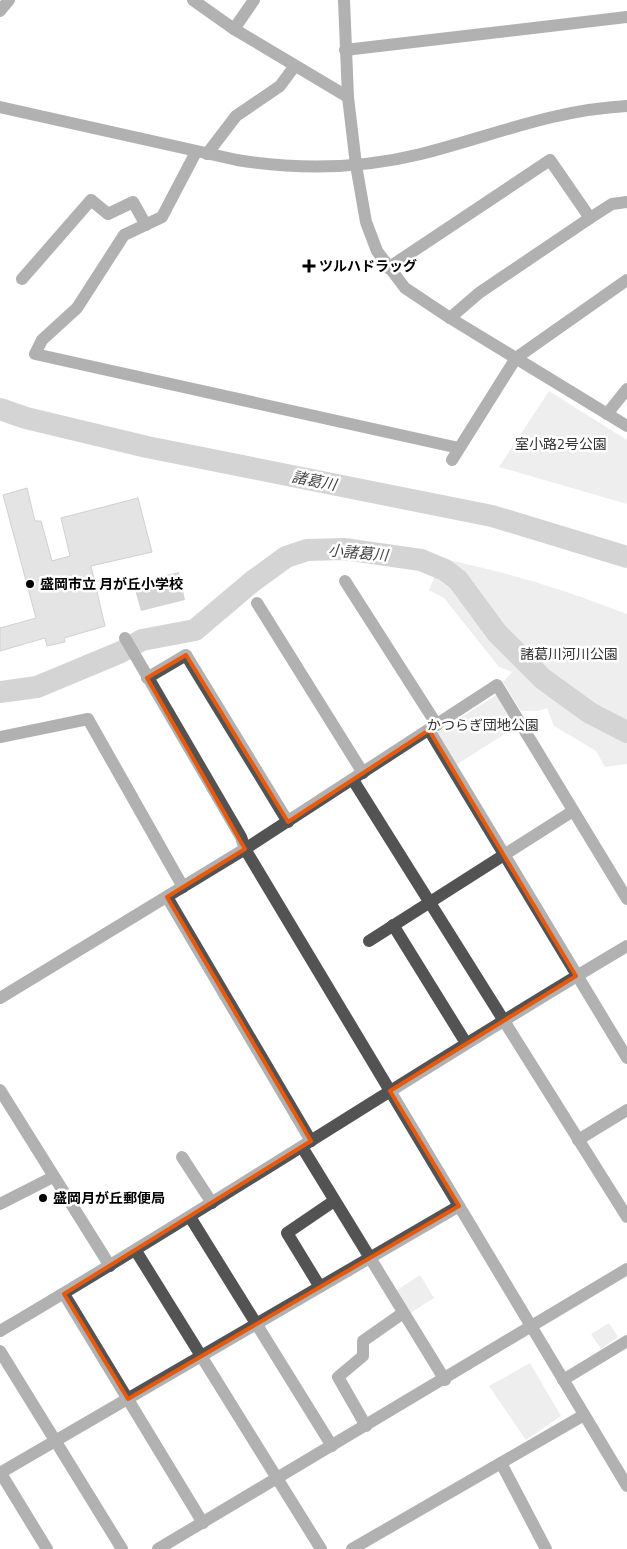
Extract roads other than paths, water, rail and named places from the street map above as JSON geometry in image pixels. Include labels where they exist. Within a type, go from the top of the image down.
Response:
[{"type":"street","points":[[0,11],[9,0]]},
{"type":"street","points":[[194,0],[234,29],[294,67],[348,97]]},
{"type":"street","points":[[234,29],[254,0]]},
{"type":"street","points":[[344,0],[348,97],[356,165],[366,222],[377,251],[388,268],[405,288],[450,318],[627,426]]},
{"type":"street","points":[[345,50],[627,17]]},
{"type":"street","points":[[294,67],[280,86],[236,116],[202,153],[162,217],[124,235],[78,308],[42,340],[35,354],[459,448]]},
{"type":"street","points":[[0,107],[202,153],[275,166],[356,165],[422,154],[561,114],[627,106]]},
{"type":"street","points":[[388,268],[550,160],[590,218]]},
{"type":"street","points":[[22,279],[91,200],[108,214],[133,202],[146,225]]},
{"type":"street","points":[[450,318],[479,293],[590,218],[612,204],[627,202]]},
{"type":"street","points":[[452,460],[516,358],[627,280]]},
{"type":"street","points":[[607,414],[627,389]]},
{"type":"street","points":[[345,581],[433,728],[504,855],[627,1058]]},
{"type":"street","points":[[258,604],[429,903],[627,1217]]},
{"type":"street","points":[[125,638],[241,837],[245,849],[627,1486]]},
{"type":"street","points":[[147,678],[186,656],[288,822]]},
{"type":"street","points":[[0,998],[245,849],[497,686],[627,900]]},
{"type":"street","points":[[0,737],[88,719],[183,887]]},
{"type":"street","points":[[369,941],[573,811]]},
{"type":"street","points":[[167,897],[306,1144],[334,1201],[445,1380]]},
{"type":"street","points":[[393,926],[466,1042]]},
{"type":"street","points":[[0,1331],[136,1251],[466,1042],[627,946]]},
{"type":"street","points":[[0,1090],[110,1266]]},
{"type":"street","points":[[578,1140],[627,1110]]},
{"type":"street","points":[[182,1157],[212,1203]]},
{"type":"street","points":[[0,1204],[53,1177]]},
{"type":"street","points":[[320,1287],[287,1233],[334,1201]]},
{"type":"street","points":[[47,1549],[0,1473],[459,1206]]},
{"type":"street","points":[[190,1217],[332,1446]]},
{"type":"street","points":[[136,1251],[321,1549]]},
{"type":"street","points":[[158,1549],[627,1270]]},
{"type":"street","points":[[64,1294],[203,1523]]},
{"type":"street","points":[[366,1426],[338,1377],[363,1356],[363,1341],[403,1313]]},
{"type":"street","points":[[563,1380],[627,1341]]},
{"type":"street","points":[[0,1351],[122,1549]]},
{"type":"street","points":[[352,1549],[584,1415]]},
{"type":"street","points":[[502,1463],[546,1549]]},
{"type":"waterway","name":"諸葛川","points":[[0,409],[26,418],[147,447],[492,516],[627,557]]},
{"type":"waterway","name":"小諸葛川","points":[[0,692],[37,687],[121,652],[142,640],[195,630],[253,581],[286,557],[307,550],[344,549],[421,560],[445,570],[458,580],[497,633],[543,679],[590,713],[627,732]]},
{"type":"place","name":"ツルハドラッグ","points":[[309,266]]},
{"type":"place","name":"盛岡市立 月が丘小学校","points":[[30,584]]},
{"type":"place","name":"盛岡月が丘郵便局","points":[[43,1198]]},
{"type":"park label","name":"室小路2号公園","points":[[561,444]]},
{"type":"park label","name":"諸葛川河川公園","points":[[569,654]]},
{"type":"park label","name":"かつらぎ団地公園","points":[[483,725]]}]
